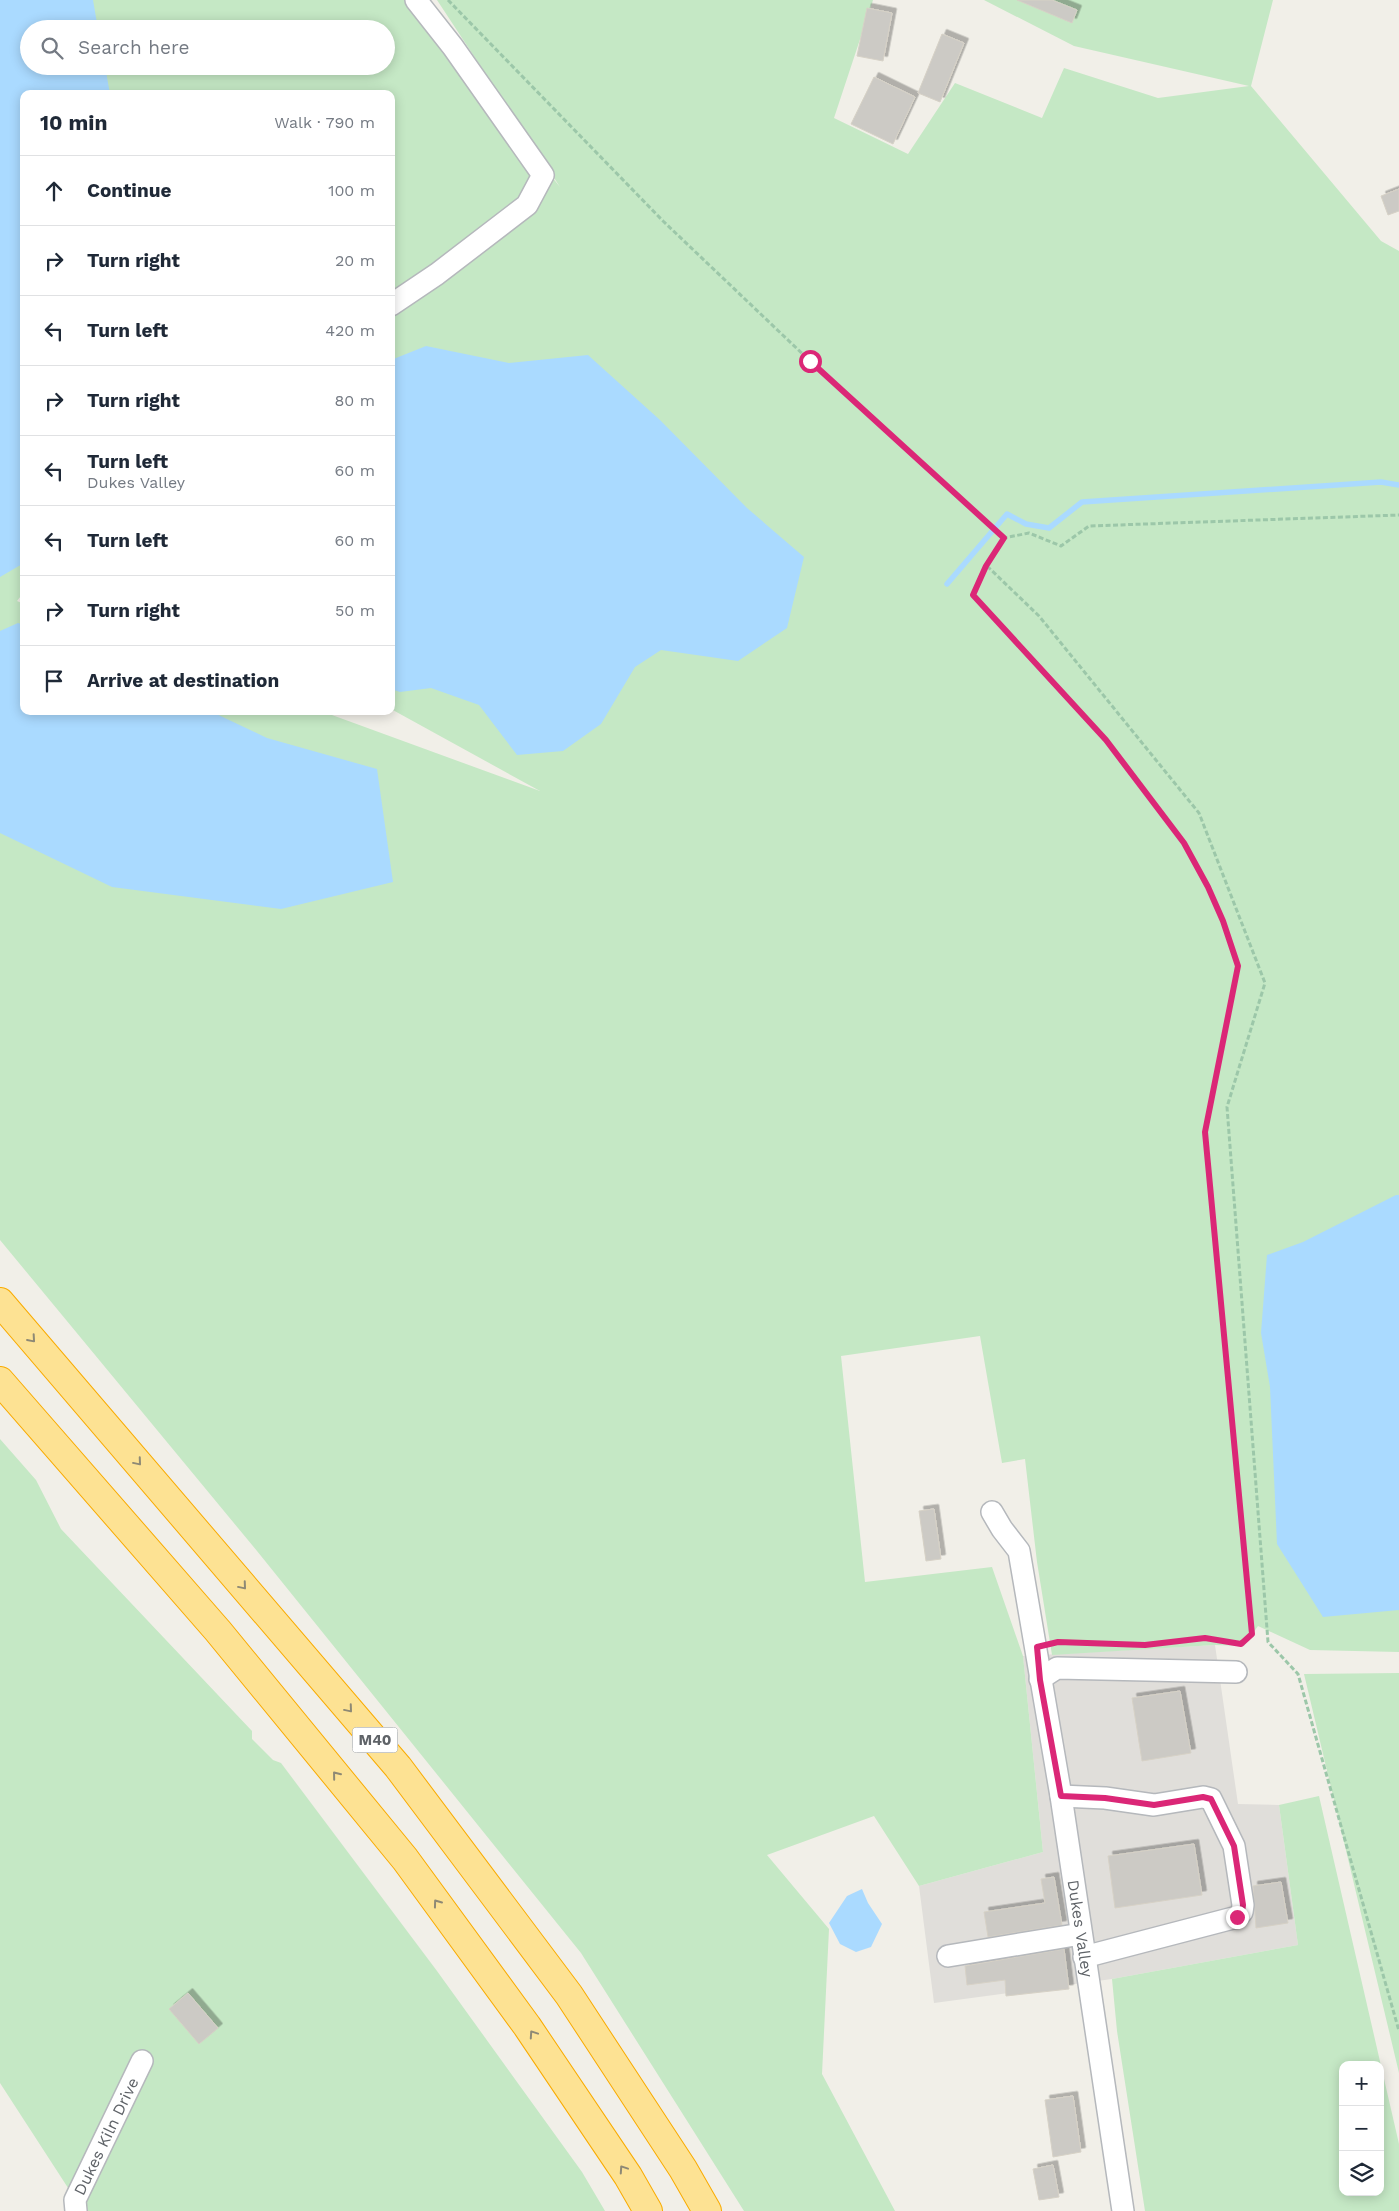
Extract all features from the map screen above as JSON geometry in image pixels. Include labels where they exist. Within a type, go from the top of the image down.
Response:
[{"type":"highway","name":"M40","points":[[0,1302],[398,1767],[569,1995],[682,2169],[707,2211]]},
{"type":"highway","points":[[0,1381],[218,1631],[405,1859],[527,2026],[628,2176],[648,2211]]},
{"type":"street","points":[[395,302],[437,274],[527,205],[543,175],[453,48],[416,0]]},
{"type":"street","name":"Dukes Valley","points":[[992,1512],[1002,1530],[1019,1551],[1037,1647],[1040,1680],[1061,1796],[1123,2211]]},
{"type":"street","points":[[1040,1680],[1057,1668],[1236,1672]]},
{"type":"street","points":[[1061,1796],[1105,1798],[1154,1805],[1203,1797],[1211,1799],[1234,1846],[1243,1905],[1242,1912],[1237,1917],[1084,1957]]},
{"type":"street","points":[[948,1956],[1081,1934]]},
{"type":"street","name":"Dukes Kiln Drive","points":[[76,2211],[75,2200],[142,2061]]},
{"type":"path","points":[[448,0],[663,222],[810,361],[1004,538]]},
{"type":"path","points":[[1037,1647],[1058,1642],[1145,1645],[1205,1638],[1241,1644],[1252,1634],[1205,1132],[1238,966],[1216,904],[1184,843],[1106,740],[973,595],[986,566],[1004,538],[1029,533],[1061,546],[1089,526],[1399,515]]},
{"type":"path","points":[[986,566],[1039,616],[1199,813],[1265,983],[1227,1107],[1268,1642],[1298,1674],[1399,2031]]},
{"type":"shaded area","points":[[1215,1645],[1238,1804],[1279,1805],[1298,1945],[1112,1979],[934,2003],[919,1886],[1043,1852],[1023,1656]]},
{"type":"green space","points":[[0,0],[410,0],[560,187],[437,0],[873,0],[834,118],[908,154],[955,83],[1042,118],[1064,68],[1158,98],[1249,86],[1074,46],[984,0],[1273,0],[1251,86],[1381,241],[1399,251],[1399,1652],[1310,1650],[1258,1626],[1244,1646],[1215,1645],[1052,1655],[1037,1562],[1025,1459],[1002,1463],[980,1336],[841,1356],[865,1582],[992,1567],[1023,1656],[1043,1852],[919,1886],[874,1816],[767,1855],[829,1929],[822,2074],[895,2211],[744,2211],[581,1953],[257,1551],[0,1240]]},
{"type":"green space","points":[[0,1439],[36,1480],[61,1529],[252,1731],[252,1739],[273,1760],[281,1763],[437,1971],[582,2172],[605,2211],[83,2211],[0,2083]]},
{"type":"green space","points":[[1399,1673],[1399,2073],[1304,1674]]},
{"type":"green space","points":[[1319,1796],[1380,2061],[1339,2061],[1339,2196],[1384,2196],[1384,2079],[1399,2144],[1399,2211],[1145,2211],[1117,2031],[1112,1979],[1298,1945],[1279,1805]]},
{"type":"water","points":[[0,0],[93,0],[96,20],[20,20],[20,75],[107,75],[109,90],[20,90],[20,565],[0,577]]},
{"type":"water","points":[[426,346],[509,363],[588,355],[660,420],[747,508],[804,557],[787,628],[738,661],[661,650],[635,667],[601,724],[563,751],[517,755],[479,705],[431,688],[400,692],[395,690],[395,358]]},
{"type":"water","points":[[20,624],[20,715],[218,715],[267,738],[377,769],[393,882],[281,909],[112,887],[0,833],[0,631]]},
{"type":"water","points":[[1399,1195],[1399,1610],[1323,1617],[1277,1544],[1270,1387],[1261,1333],[1267,1255],[1303,1242]]},
{"type":"water","points":[[862,1889],[868,1903],[882,1924],[871,1947],[856,1952],[840,1944],[829,1923],[847,1896]]},
{"type":"building","points":[[1017,0],[1052,0],[1077,10],[1072,23]]},
{"type":"building","points":[[867,8],[892,13],[883,61],[857,56]]},
{"type":"building","points":[[942,34],[964,43],[940,102],[918,93]]},
{"type":"building","points":[[874,77],[915,97],[893,144],[851,124]]},
{"type":"building","points":[[1399,189],[1399,211],[1388,215],[1381,196]]},
{"type":"building","points":[[934,1509],[941,1559],[926,1561],[919,1511]]},
{"type":"building","points":[[1180,1691],[1191,1753],[1142,1761],[1132,1698]]},
{"type":"building","points":[[1194,1844],[1202,1895],[1115,1908],[1108,1856]]},
{"type":"building","points":[[1054,1877],[1062,1925],[988,1937],[984,1912],[1045,1903],[1041,1879]]},
{"type":"building","points":[[1281,1882],[1288,1923],[1256,1928],[1253,1886]]},
{"type":"building","points":[[1064,1949],[1069,1989],[1006,1996],[1005,1980],[967,1985],[965,1966]]},
{"type":"building","points":[[188,1993],[218,2028],[199,2044],[169,2009]]},
{"type":"building","points":[[1073,2096],[1081,2152],[1053,2157],[1045,2100]]},
{"type":"building","points":[[1053,2165],[1059,2197],[1039,2200],[1033,2169]]},
{"type":"waterway","points":[[947,584],[1007,514],[1026,524],[1049,528],[1082,502],[1381,482],[1399,485]]},
{"type":"route","points":[[810,361],[1004,538],[986,566],[973,595],[1106,740],[1184,843],[1208,887],[1223,921],[1238,966],[1205,1132],[1252,1634],[1241,1644],[1205,1638],[1145,1645],[1058,1642],[1037,1647],[1040,1680],[1061,1796],[1105,1798],[1154,1805],[1203,1797],[1211,1799],[1234,1846],[1243,1905],[1242,1912],[1237,1917]]}]
